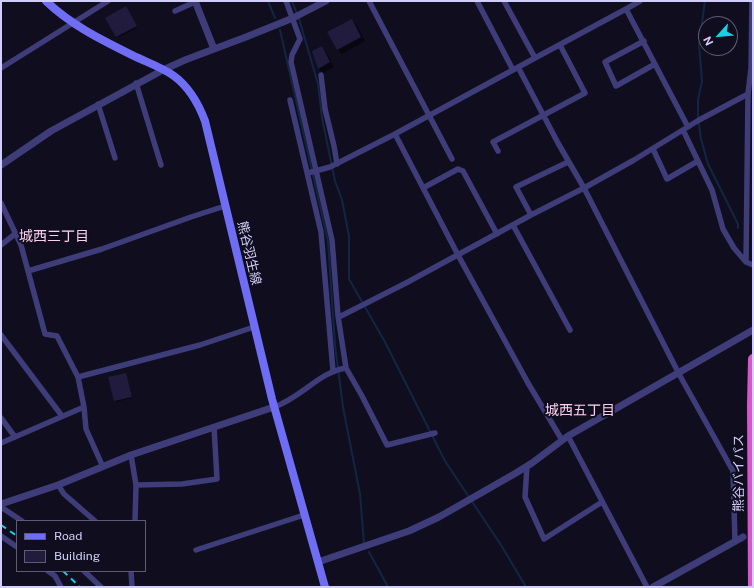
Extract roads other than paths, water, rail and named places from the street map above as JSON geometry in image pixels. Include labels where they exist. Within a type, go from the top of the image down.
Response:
[{"type":"highway","name":"熊谷バイパス","points":[[753,359],[753,587]]},
{"type":"main road","name":"熊谷羽生線","points":[[46,1],[73,23],[101,40],[175,77],[193,97],[200,108],[205,121],[274,407],[325,587]]},
{"type":"street","points":[[1,68],[108,1]]},
{"type":"street","points":[[286,1],[296,16],[300,40],[292,55],[292,62],[312,172],[321,232],[338,369],[362,396],[387,445],[435,433]]},
{"type":"street","points":[[1,165],[50,131],[163,70],[296,16],[326,1]]},
{"type":"street","points":[[369,1],[452,159]]},
{"type":"street","points":[[477,1],[584,188],[679,374],[733,471],[734,542]]},
{"type":"street","points":[[504,1],[535,58]]},
{"type":"street","points":[[312,172],[334,165],[395,134],[640,1]]},
{"type":"street","points":[[746,262],[748,94],[752,68],[752,1]]},
{"type":"street","points":[[175,12],[195,2],[214,49]]},
{"type":"street","points":[[626,9],[688,127]]},
{"type":"street","points":[[644,41],[605,62],[616,86],[655,64]]},
{"type":"street","points":[[498,151],[493,142],[585,93],[560,45]]},
{"type":"street","points":[[321,75],[325,109],[334,146],[334,165]]},
{"type":"street","points":[[136,84],[161,165]]},
{"type":"street","points":[[338,316],[341,316],[584,188],[653,149],[688,127],[748,94]]},
{"type":"street","points":[[290,100],[332,240],[338,316],[338,369]]},
{"type":"street","points":[[98,104],[115,158]]},
{"type":"street","points":[[683,130],[712,190],[723,229],[734,248],[746,262],[753,265]]},
{"type":"street","points":[[395,134],[458,255],[528,383],[565,438],[602,502],[647,587]]},
{"type":"street","points":[[653,149],[667,179],[698,161]]},
{"type":"street","points":[[531,215],[516,187],[568,162]]},
{"type":"street","points":[[423,188],[458,169],[463,171],[497,234]]},
{"type":"street","points":[[1,203],[31,270],[45,334],[57,336],[78,377],[84,407],[86,429],[103,467]]},
{"type":"street","points":[[31,270],[102,248],[191,216],[225,206]]},
{"type":"street","points":[[513,225],[570,330]]},
{"type":"street","points":[[1,244],[15,234]]},
{"type":"street","points":[[78,377],[200,345],[254,328]]},
{"type":"street","points":[[318,562],[409,530],[440,517],[527,466],[565,438],[679,374],[753,330]]},
{"type":"street","points":[[1,335],[62,416]]},
{"type":"street","points":[[1,505],[58,485],[131,455],[274,407],[293,398],[338,369]]},
{"type":"street","points":[[1,443],[84,407]]},
{"type":"street","points":[[1,418],[15,437]]},
{"type":"street","points":[[136,485],[182,484],[217,478],[214,427]]},
{"type":"street","points":[[131,455],[136,485],[136,520]]},
{"type":"street","points":[[527,466],[525,497],[544,539],[602,502]]},
{"type":"street","points":[[58,485],[64,494],[94,520]]},
{"type":"street","points":[[1,505],[21,520]]},
{"type":"street","points":[[196,550],[304,515]]},
{"type":"street","points":[[1,536],[16,546]]},
{"type":"street","points":[[653,587],[743,537]]},
{"type":"street","points":[[49,572],[55,576],[61,587]]},
{"type":"street","points":[[85,572],[101,587]]},
{"type":"street","points":[[131,572],[132,587]]},
{"type":"waterway","points":[[268,1],[275,18]]},
{"type":"waterway","points":[[292,1],[300,22],[318,84],[322,118],[335,181],[342,200],[349,236],[349,279],[385,342],[445,461],[501,545],[526,587]]},
{"type":"waterway","points":[[705,1],[699,44],[702,81],[698,100],[698,118],[701,139],[708,164],[738,224],[738,228]]},
{"type":"waterway","points":[[280,30],[328,241],[335,345],[343,407],[360,494],[364,543]]},
{"type":"waterway","points":[[369,552],[387,587]]},
{"type":"railway","points":[[1,525],[16,535]]},
{"type":"railway","points":[[64,572],[80,587]]},
{"type":"district","name":"城西三丁目","points":[[54,237]]},
{"type":"district","name":"城西五丁目","points":[[580,411]]}]
